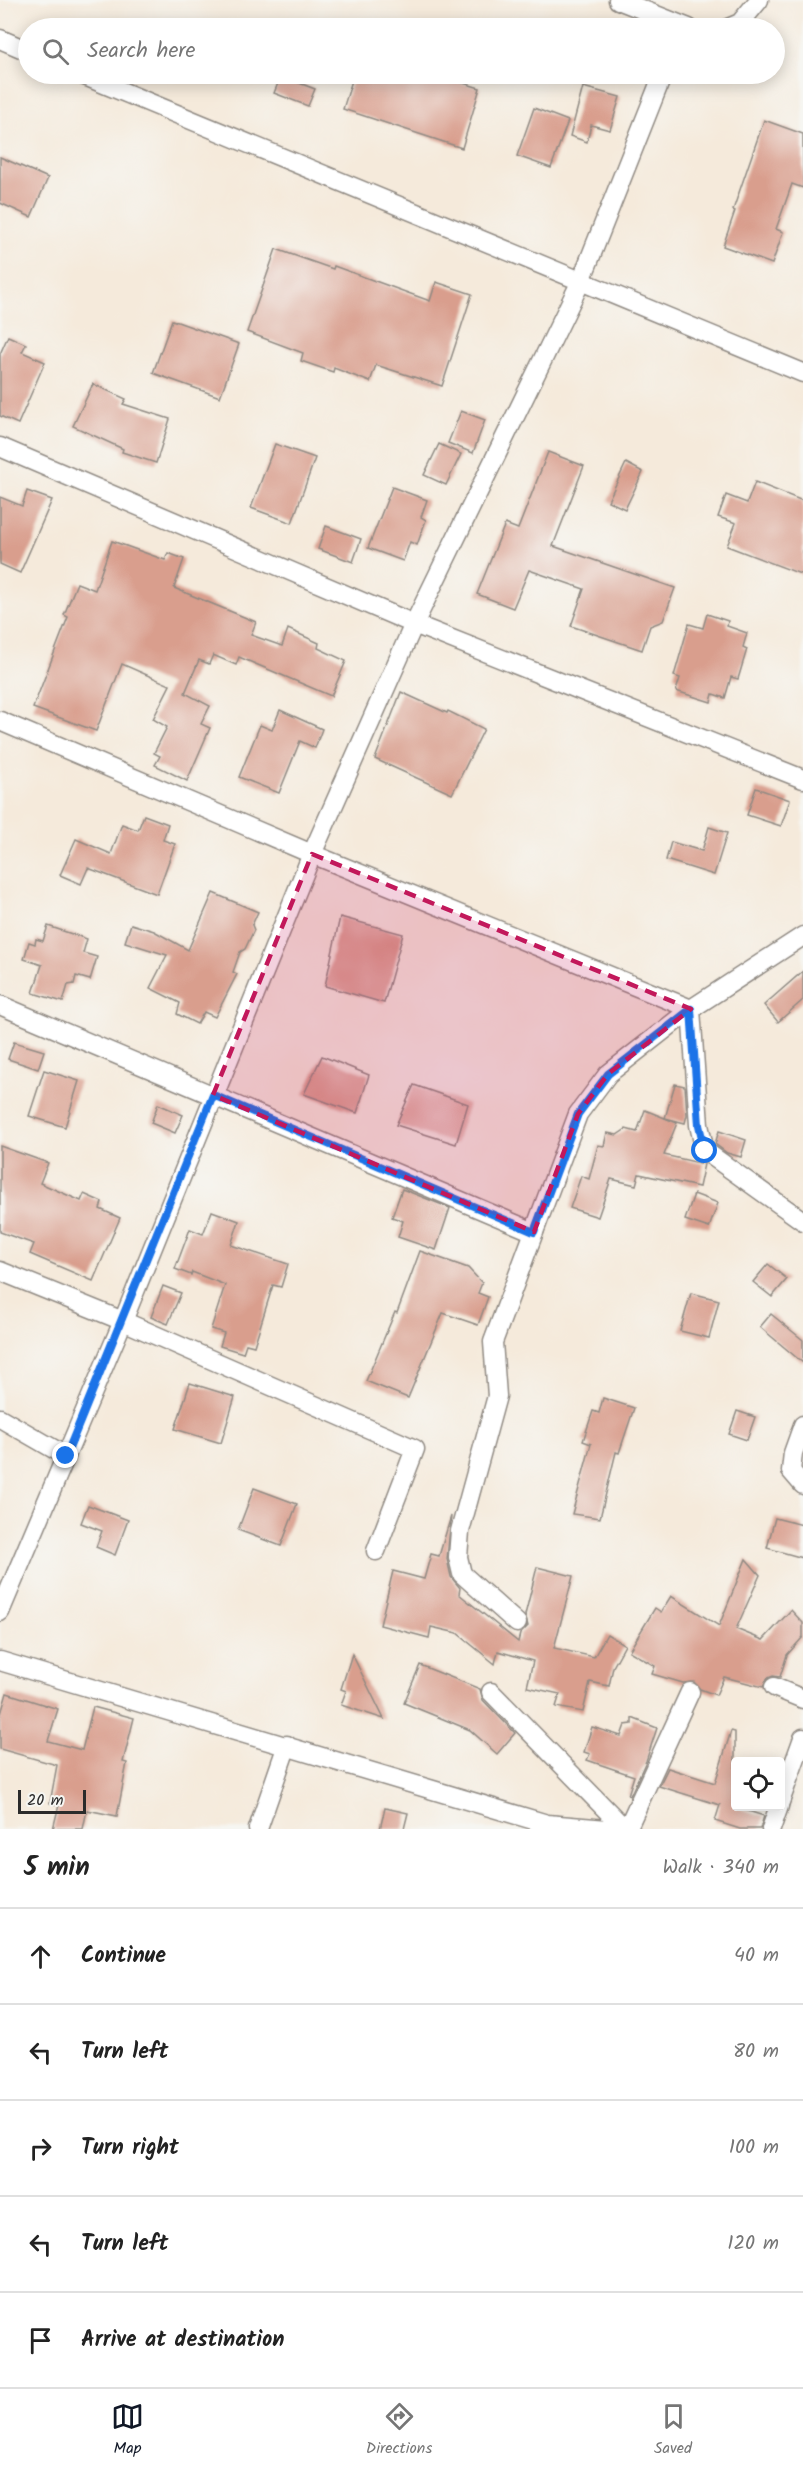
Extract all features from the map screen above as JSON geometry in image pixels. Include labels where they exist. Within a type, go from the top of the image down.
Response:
[{"type":"street","points":[[618,0],[664,18]]},
{"type":"street","points":[[744,18],[759,0]]},
{"type":"street","points":[[0,39],[18,47]]},
{"type":"street","points":[[104,84],[803,373]]},
{"type":"street","points":[[0,1612],[123,1321],[312,854],[414,624],[581,280],[659,84]]},
{"type":"street","points":[[0,447],[414,624],[803,779]]},
{"type":"street","points":[[0,721],[312,854],[691,1009]]},
{"type":"street","points":[[517,1623],[462,1574],[458,1557],[460,1531],[497,1396],[493,1342],[578,1114],[608,1074],[691,1009],[803,936]]},
{"type":"street","points":[[0,1005],[534,1232]]},
{"type":"street","points":[[691,1009],[699,1125],[705,1151],[803,1221]]},
{"type":"street","points":[[0,1270],[123,1321],[415,1449],[376,1551]]},
{"type":"street","points":[[0,1418],[66,1456]]},
{"type":"street","points":[[803,1425],[793,1453],[791,1472],[803,1485]]},
{"type":"street","points":[[0,1661],[552,1826],[607,1829]]},
{"type":"street","points":[[774,1687],[803,1699]]},
{"type":"street","points":[[491,1692],[626,1829],[690,1692]]},
{"type":"street","points":[[785,1788],[803,1738]]},
{"type":"street","points":[[258,1829],[287,1745]]},
{"type":"street","points":[[771,1829],[777,1811]]},
{"type":"highlighted area","points":[[312,854],[691,1009],[608,1074],[578,1114],[534,1232],[213,1095]]},
{"type":"building","points":[[278,84],[302,84],[315,89],[308,106],[274,93]]},
{"type":"building","points":[[351,84],[467,84],[480,88],[462,148],[343,109]]},
{"type":"building","points":[[583,87],[620,97],[610,130],[591,125],[587,142],[570,136]]},
{"type":"building","points":[[534,108],[568,121],[551,168],[517,156]]},
{"type":"building","points":[[764,120],[803,134],[803,188],[792,184],[776,229],[783,232],[772,264],[723,246]]},
{"type":"building","points":[[0,157],[48,178],[31,217],[0,203]]},
{"type":"building","points":[[276,249],[333,269],[334,266],[430,301],[436,282],[472,294],[442,386],[376,365],[370,382],[334,368],[333,372],[301,361],[303,353],[247,332]]},
{"type":"building","points":[[172,320],[239,344],[220,397],[153,373]]},
{"type":"building","points":[[8,336],[26,344],[22,352],[45,362],[18,424],[0,416],[0,354]]},
{"type":"building","points":[[93,384],[126,399],[123,404],[170,419],[156,463],[122,452],[123,449],[73,426]]},
{"type":"building","points":[[461,411],[485,420],[473,453],[448,443]]},
{"type":"building","points":[[275,444],[315,458],[292,523],[251,508]]},
{"type":"building","points":[[439,444],[461,454],[446,485],[424,475]]},
{"type":"building","points":[[548,452],[584,466],[553,546],[675,588],[663,621],[650,626],[642,650],[571,626],[584,589],[529,570],[513,608],[477,594],[505,524],[518,529]]},
{"type":"building","points":[[626,463],[643,472],[625,509],[608,501]]},
{"type":"building","points":[[755,482],[803,501],[803,575],[727,546],[736,523],[718,517],[726,495],[747,503]]},
{"type":"building","points":[[392,487],[427,500],[421,517],[426,520],[417,545],[410,542],[403,561],[368,548]]},
{"type":"building","points":[[27,491],[52,500],[20,573],[0,564],[0,497],[22,506]]},
{"type":"building","points":[[326,526],[361,539],[353,562],[318,549]]},
{"type":"building","points":[[112,541],[165,560],[168,553],[184,559],[174,588],[256,622],[251,635],[282,646],[288,629],[319,643],[318,648],[346,661],[331,696],[239,657],[236,665],[213,655],[209,664],[199,660],[185,693],[210,706],[201,724],[210,728],[187,781],[155,765],[160,756],[154,753],[167,727],[153,719],[170,685],[122,664],[96,731],[33,708],[68,617],[64,615],[77,583],[95,590]]},
{"type":"building","points":[[707,614],[728,621],[727,626],[747,633],[743,647],[747,649],[738,679],[731,677],[725,698],[713,694],[711,702],[676,691],[680,678],[674,676],[689,624],[703,628]]},
{"type":"building","points":[[401,692],[484,729],[452,794],[375,759]]},
{"type":"building","points":[[280,710],[322,729],[315,748],[300,741],[279,793],[239,777],[260,725],[272,730]]},
{"type":"building","points":[[756,788],[790,800],[781,826],[747,815]]},
{"type":"building","points":[[144,815],[168,824],[163,840],[175,844],[157,894],[88,868],[81,884],[60,875],[76,839],[111,854],[122,824],[138,830]]},
{"type":"building","points":[[709,827],[727,833],[714,875],[666,860],[671,842],[702,851]]},
{"type":"building","points":[[213,893],[258,912],[252,925],[254,930],[245,949],[240,952],[233,972],[237,974],[215,1017],[204,1012],[197,1024],[177,1014],[180,1003],[150,988],[167,955],[125,942],[131,924],[154,931],[188,950]]},
{"type":"building","points":[[340,917],[403,934],[384,1003],[325,986]]},
{"type":"building","points":[[48,926],[87,939],[83,953],[97,957],[90,980],[76,976],[74,984],[68,985],[63,1002],[33,993],[42,965],[24,959],[29,942],[35,944],[36,939],[43,941]]},
{"type":"building","points":[[803,971],[803,1000],[778,1022],[764,1005]]},
{"type":"building","points":[[14,1042],[44,1051],[38,1069],[8,1059]]},
{"type":"building","points":[[322,1056],[369,1075],[357,1113],[304,1094]]},
{"type":"building","points":[[44,1070],[79,1081],[65,1127],[29,1116]]},
{"type":"building","points":[[675,1084],[685,1086],[687,1115],[685,1123],[665,1118]]},
{"type":"building","points":[[414,1085],[468,1104],[456,1144],[396,1125]]},
{"type":"building","points":[[158,1104],[183,1115],[175,1133],[151,1123]]},
{"type":"building","points":[[645,1110],[677,1123],[664,1155],[704,1164],[699,1187],[639,1174],[636,1185],[611,1179],[598,1217],[570,1208],[581,1176],[589,1179],[598,1145],[604,1146],[607,1133],[617,1135],[626,1129],[637,1132]]},
{"type":"building","points":[[719,1131],[746,1140],[741,1157],[727,1153],[715,1144]]},
{"type":"building","points":[[0,1146],[48,1163],[40,1183],[81,1201],[84,1194],[102,1202],[100,1209],[120,1218],[93,1281],[30,1254],[34,1244],[0,1232]]},
{"type":"building","points":[[402,1189],[450,1208],[436,1250],[398,1237],[403,1221],[392,1217]]},
{"type":"building","points":[[694,1194],[718,1203],[709,1228],[685,1220]]},
{"type":"building","points":[[212,1211],[239,1221],[231,1245],[288,1264],[281,1287],[273,1285],[254,1346],[246,1344],[243,1353],[220,1346],[224,1333],[211,1329],[225,1285],[192,1272],[191,1275],[175,1269],[190,1229],[203,1234]]},
{"type":"building","points":[[420,1251],[468,1268],[482,1283],[478,1293],[488,1297],[478,1325],[443,1313],[408,1398],[366,1381],[395,1312],[397,1313]]},
{"type":"building","points":[[768,1264],[787,1279],[772,1297],[753,1282]]},
{"type":"building","points":[[163,1286],[181,1293],[168,1324],[151,1317]]},
{"type":"building","points":[[691,1293],[719,1300],[709,1338],[680,1331]]},
{"type":"building","points":[[771,1314],[803,1340],[803,1363],[760,1327]]},
{"type":"building","points":[[190,1383],[235,1397],[221,1443],[175,1429]]},
{"type":"building","points":[[603,1398],[634,1408],[619,1453],[616,1452],[600,1518],[572,1514],[591,1444],[583,1441],[593,1411],[599,1413]]},
{"type":"building","points":[[737,1411],[755,1417],[747,1440],[729,1434]]},
{"type":"building","points":[[254,1488],[297,1504],[281,1546],[238,1530]]},
{"type":"building","points":[[88,1505],[128,1520],[115,1555],[96,1547],[102,1531],[81,1523]]},
{"type":"building","points":[[451,1516],[447,1559],[451,1577],[460,1588],[459,1594],[518,1642],[520,1634],[528,1626],[525,1615],[537,1567],[573,1576],[554,1648],[594,1657],[607,1634],[625,1645],[613,1667],[609,1686],[590,1682],[583,1712],[556,1707],[560,1694],[527,1687],[533,1661],[498,1651],[495,1664],[457,1633],[431,1627],[429,1638],[380,1625],[393,1571],[424,1579],[431,1554],[439,1556]]},
{"type":"building","points":[[775,1518],[803,1525],[803,1558],[767,1548]]},
{"type":"building","points":[[746,1559],[760,1575],[736,1629],[763,1640],[791,1610],[803,1623],[803,1637],[787,1655],[780,1677],[768,1678],[763,1687],[724,1677],[716,1695],[700,1689],[694,1682],[683,1683],[652,1674],[655,1666],[629,1651],[655,1608],[661,1612],[671,1596],[719,1626]]},
{"type":"building","points":[[352,1654],[384,1719],[341,1705],[346,1691],[341,1689]]},
{"type":"building","points":[[420,1665],[480,1689],[483,1700],[515,1733],[497,1754],[470,1730],[404,1703]]},
{"type":"building","points":[[7,1693],[58,1709],[48,1741],[82,1750],[93,1707],[134,1718],[123,1762],[127,1763],[117,1816],[87,1810],[83,1829],[53,1829],[59,1805],[50,1803],[57,1765],[0,1749],[0,1717]]},
{"type":"building","points":[[632,1718],[657,1728],[646,1761],[630,1796],[628,1795],[634,1776],[587,1760],[590,1754],[584,1752],[592,1727],[621,1736],[625,1725],[632,1724]]},
{"type":"building","points":[[731,1731],[735,1732],[735,1757],[731,1757],[731,1811],[748,1811],[764,1816],[760,1829],[740,1829],[715,1821],[720,1805],[659,1786],[668,1768],[715,1783]]},
{"type":"building","points":[[385,1808],[408,1813],[404,1829],[380,1829]]},
{"type":"route","points":[[66,1456],[123,1321],[213,1095],[534,1232],[578,1114],[608,1074],[691,1009],[699,1125],[705,1151]]}]
